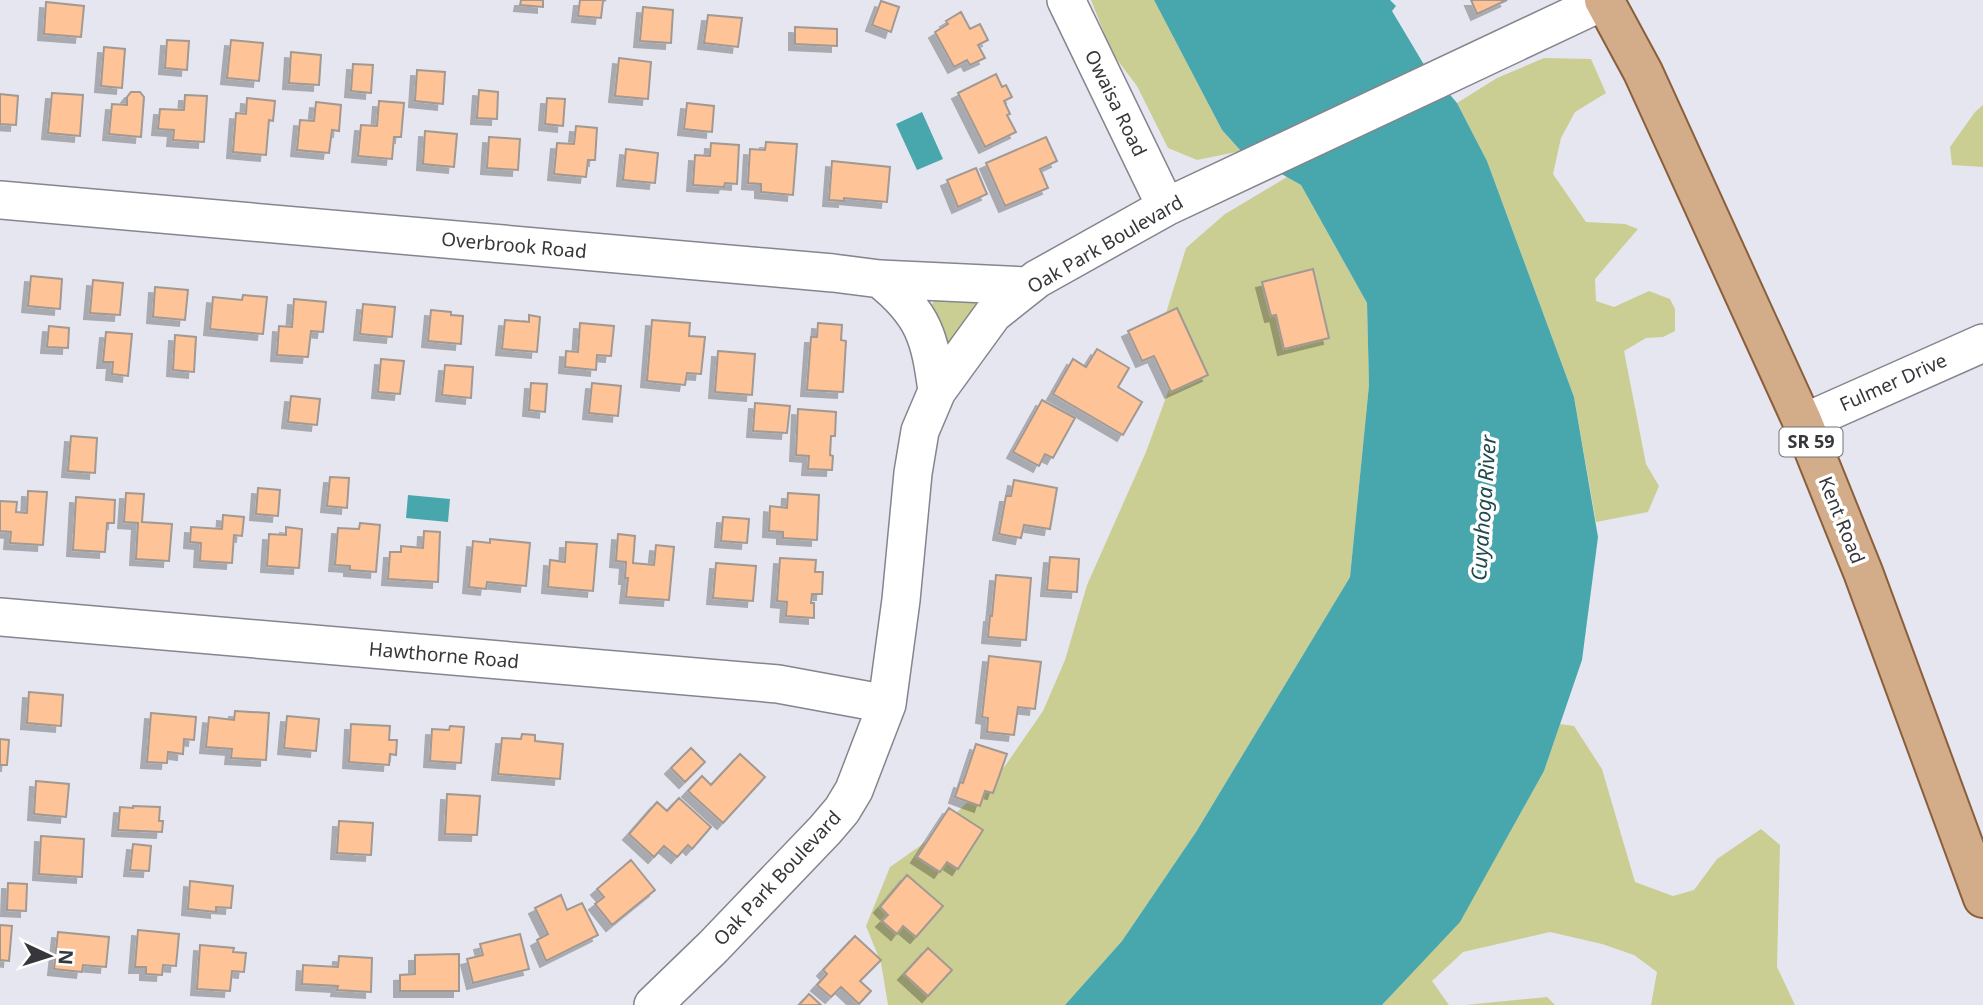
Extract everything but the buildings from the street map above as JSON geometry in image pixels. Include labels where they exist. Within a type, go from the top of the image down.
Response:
[{"type":"main road","name":"Kent Road","points":[[1604,0],[1643,72],[1803,423],[1863,572],[1983,898]]},
{"type":"street","name":"Owaisa Road","points":[[1066,0],[1166,206]]},
{"type":"street","name":"Oak Park Boulevard","points":[[653,1005],[713,947],[842,810],[854,790],[887,705],[920,430],[937,391],[993,314],[1028,286],[1166,206],[1519,43],[1604,0]]},
{"type":"street","name":"Overbrook Road","points":[[0,200],[880,279],[1028,286]]},
{"type":"street","points":[[880,279],[899,294],[918,317],[929,341],[937,391]]},
{"type":"street","name":"Fulmer Drive","points":[[1803,423],[1983,343]]},
{"type":"street","name":"Hawthorne Road","points":[[0,617],[778,684],[887,705]]},
{"type":"green space","points":[[1091,0],[1154,0],[1222,130],[1241,151],[1197,160],[1168,148],[1137,86],[1112,53]]},
{"type":"green space","points":[[1544,58],[1591,59],[1606,93],[1575,112],[1561,138],[1553,174],[1586,222],[1625,224],[1638,229],[1595,279],[1596,301],[1614,307],[1649,291],[1670,299],[1675,309],[1675,331],[1663,337],[1646,338],[1624,351],[1646,464],[1659,486],[1648,512],[1596,522],[1574,397],[1487,161],[1457,103],[1497,78]]},
{"type":"green space","points":[[1983,105],[1983,167],[1952,165],[1950,147]]},
{"type":"green space","points":[[1287,177],[1301,185],[1367,303],[1369,385],[1350,577],[1196,832],[1122,941],[1065,1005],[888,1005],[881,963],[866,926],[890,867],[927,841],[1005,766],[1043,711],[1065,660],[1087,585],[1146,452],[1172,381],[1163,323],[1186,248],[1225,214]]},
{"type":"green space","points":[[938,296],[984,300],[949,350],[932,304]]},
{"type":"green space","points":[[1560,724],[1574,726],[1602,769],[1635,882],[1673,896],[1694,890],[1717,859],[1761,829],[1780,845],[1777,967],[1795,1005],[1651,1005],[1657,972],[1634,955],[1602,944],[1550,932],[1463,952],[1432,981],[1449,1005],[1382,1005],[1460,921],[1544,771]]},
{"type":"green space","points":[[1547,997],[1555,1005],[1465,1005]]},
{"type":"water","name":"Cuyahoga River","points":[[1154,0],[1390,0],[1396,6],[1392,11],[1423,63],[1457,103],[1487,161],[1574,397],[1598,537],[1582,660],[1544,771],[1460,922],[1382,1005],[1065,1005],[1122,941],[1196,832],[1350,577],[1369,385],[1367,303],[1301,185],[1241,151],[1222,130]]},
{"type":"water","points":[[922,112],[943,159],[917,170],[896,124]]},
{"type":"water","points":[[408,495],[450,499],[448,522],[406,518]]}]
